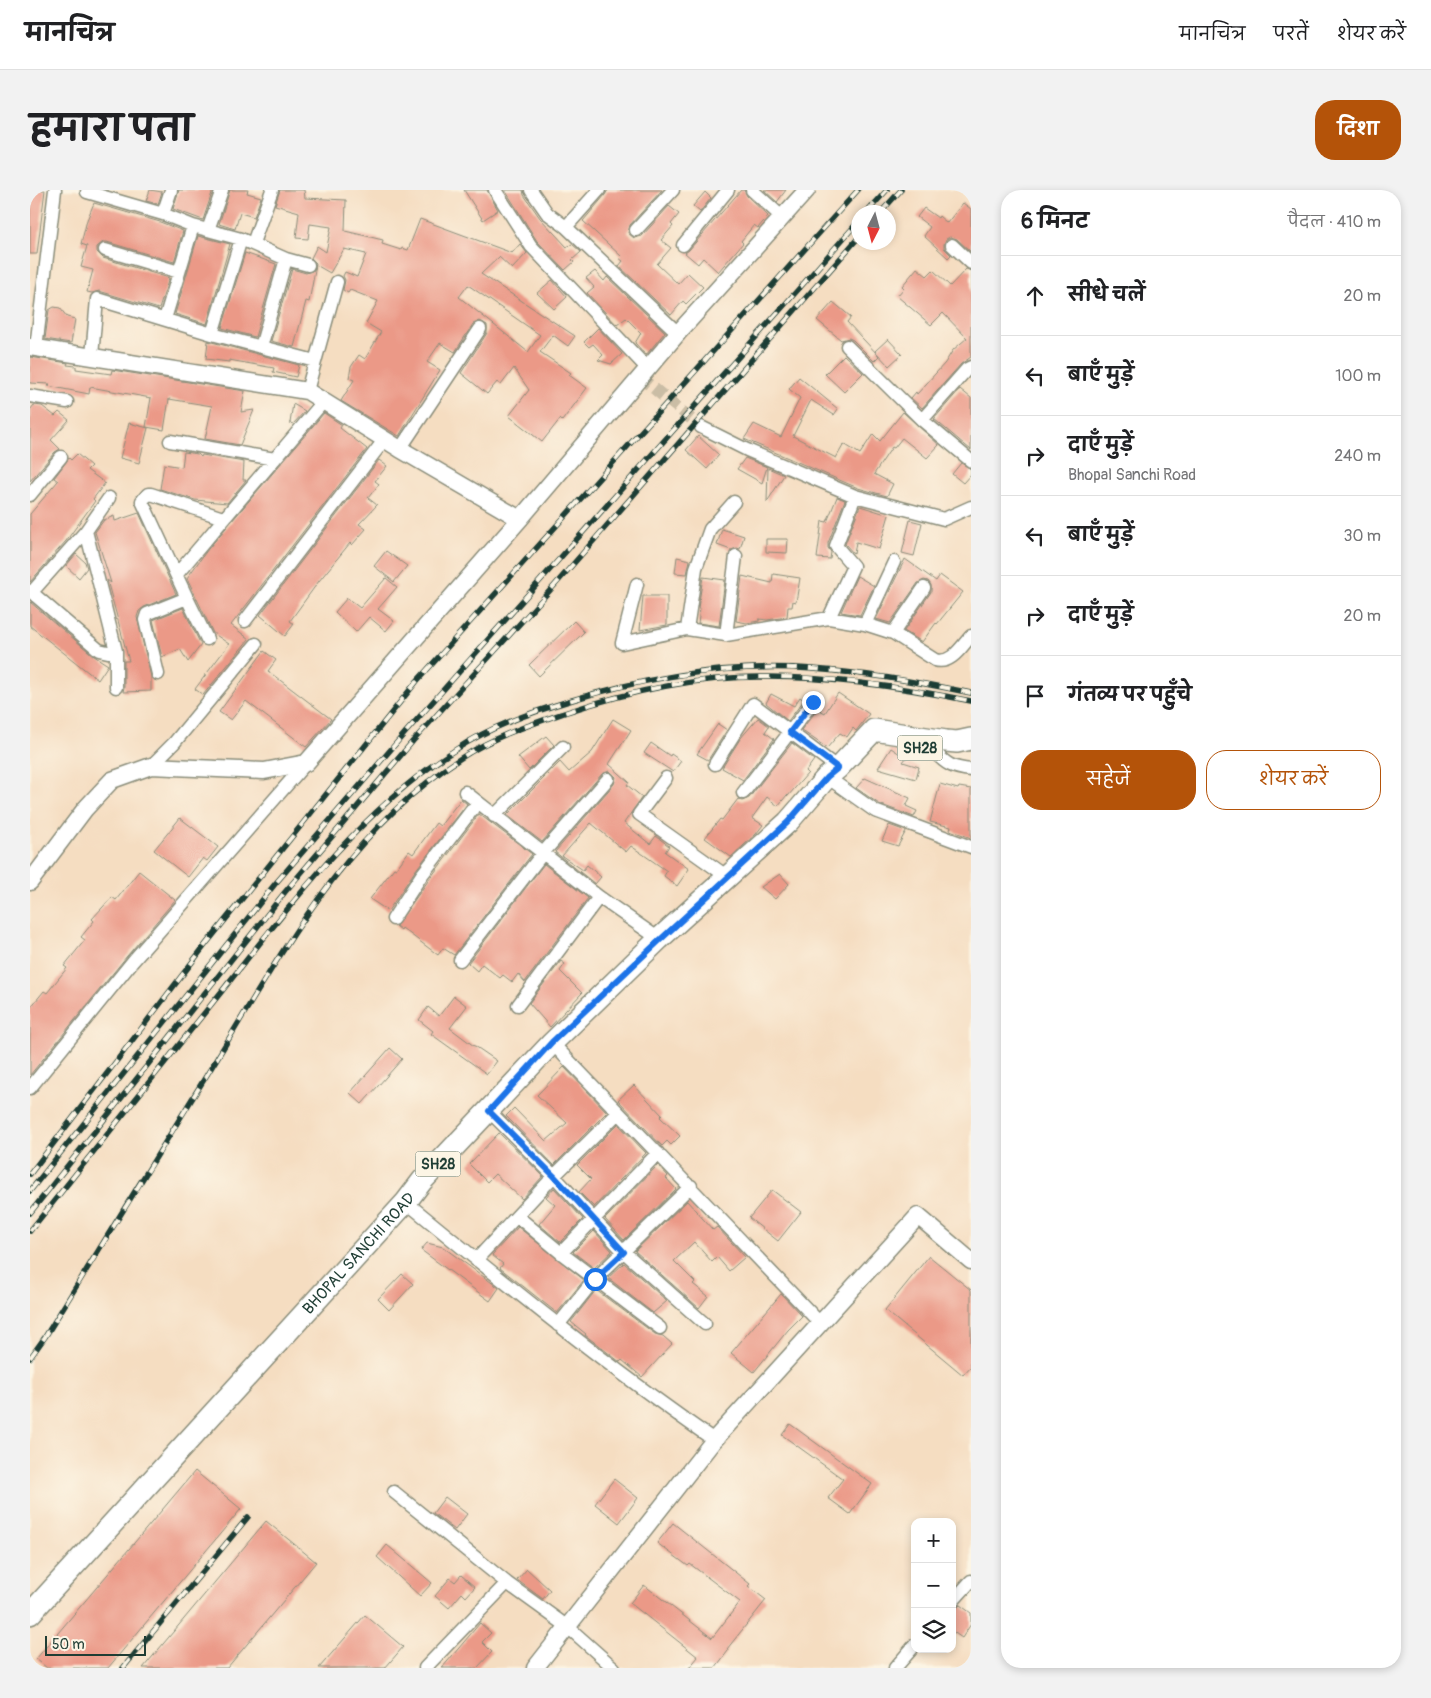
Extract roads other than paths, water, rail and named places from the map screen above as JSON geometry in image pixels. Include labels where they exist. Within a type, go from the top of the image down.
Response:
[{"type":"main road","name":"BHOPAL SANCHI ROAD","points":[[30,1614],[406,1202],[422,1181],[552,1042],[788,822],[833,772],[871,734]]},
{"type":"main road","points":[[871,734],[957,742],[971,739]]},
{"type":"main road","name":"SH28","points":[[871,734],[934,751],[950,753],[971,750]]},
{"type":"street","points":[[56,190],[33,347],[307,392],[384,440],[520,519]]},
{"type":"street","points":[[163,214],[170,190]]},
{"type":"street","points":[[208,230],[222,190]]},
{"type":"street","points":[[212,334],[247,241],[272,190]]},
{"type":"street","points":[[495,190],[532,246],[647,368]]},
{"type":"street","points":[[531,190],[547,213],[566,227],[678,333]]},
{"type":"street","points":[[566,227],[599,190]]},
{"type":"street","points":[[636,230],[673,190]]},
{"type":"street","points":[[683,245],[728,190]]},
{"type":"street","points":[[752,190],[783,218]]},
{"type":"street","points":[[30,1088],[133,961],[520,519],[647,368],[807,190]]},
{"type":"street","points":[[87,192],[247,241],[286,259],[308,265]]},
{"type":"street","points":[[165,319],[193,226]]},
{"type":"street","points":[[952,245],[971,263]]},
{"type":"street","points":[[105,250],[179,272]]},
{"type":"street","points":[[261,347],[286,259]]},
{"type":"street","points":[[307,392],[337,282]]},
{"type":"street","points":[[92,356],[97,298],[212,334],[315,360]]},
{"type":"street","points":[[400,449],[480,329]]},
{"type":"street","points":[[847,346],[922,420],[971,461]]},
{"type":"street","points":[[922,420],[967,369],[971,367]]},
{"type":"street","points":[[30,396],[66,402]]},
{"type":"street","points":[[177,574],[323,402]]},
{"type":"street","points":[[701,427],[747,450],[854,496],[944,519],[971,507]]},
{"type":"street","points":[[170,440],[274,459]]},
{"type":"street","points":[[245,621],[384,440]]},
{"type":"street","points":[[30,495],[61,457]]},
{"type":"street","points":[[207,638],[142,501],[151,494],[223,518]]},
{"type":"street","points":[[829,618],[853,566],[836,546],[854,496]]},
{"type":"street","points":[[109,498],[86,531],[31,592],[99,650],[108,652],[116,650]]},
{"type":"street","points":[[687,629],[696,568],[710,529],[734,502]]},
{"type":"street","points":[[86,531],[116,650],[116,687]]},
{"type":"street","points":[[726,634],[736,556]]},
{"type":"street","points":[[865,624],[894,562]]},
{"type":"street","points":[[637,584],[622,643],[687,629],[726,634],[829,618],[865,624],[893,633],[941,662],[948,660],[954,655],[971,636]]},
{"type":"street","points":[[893,633],[924,588]]},
{"type":"street","points":[[158,674],[145,620],[147,614],[187,598]]},
{"type":"street","points":[[151,766],[174,743],[256,644]]},
{"type":"street","points":[[743,793],[813,702]]},
{"type":"street","points":[[715,764],[753,704],[790,732],[875,811],[971,847]]},
{"type":"street","points":[[494,816],[563,747]]},
{"type":"street","points":[[934,751],[942,761],[951,766],[971,770]]},
{"type":"street","points":[[30,882],[86,809],[112,780],[151,766],[264,771],[306,763]]},
{"type":"street","points":[[666,778],[639,814],[729,878]]},
{"type":"street","points":[[460,960],[543,853],[608,779]]},
{"type":"street","points":[[465,792],[599,897],[660,940]]},
{"type":"street","points":[[393,919],[421,876],[478,802]]},
{"type":"street","points":[[518,1005],[599,897]]},
{"type":"street","points":[[552,1042],[820,1323]]},
{"type":"street","points":[[489,1111],[554,1176],[624,1252],[705,1324]]},
{"type":"street","points":[[476,1260],[554,1176],[618,1113]]},
{"type":"street","points":[[561,1253],[658,1153]]},
{"type":"street","points":[[558,1325],[595,1279],[690,1186]]},
{"type":"street","points":[[406,1202],[558,1325],[657,1401],[714,1440]]},
{"type":"street","points":[[517,1216],[561,1253],[660,1328]]},
{"type":"street","points":[[535,1668],[714,1440],[918,1216],[971,1261]]},
{"type":"street","points":[[394,1492],[506,1583],[568,1628],[614,1668]]},
{"type":"street","points":[[956,1598],[971,1581]]},
{"type":"street","points":[[425,1668],[506,1583]]},
{"type":"street","points":[[895,1668],[911,1650]]},
{"type":"tunnel","points":[[640,377],[701,427]]},
{"type":"railway","points":[[30,1174],[206,944],[417,681],[858,190]]},
{"type":"railway","points":[[873,205],[887,190]]},
{"type":"railway","points":[[887,205],[901,190]]},
{"type":"railway","points":[[30,1191],[275,884],[405,733],[851,230]]},
{"type":"railway","points":[[30,1213],[285,892],[413,741],[554,586],[851,246]]},
{"type":"railway","points":[[30,1231],[329,860],[389,800],[421,774],[468,742],[525,716],[599,692],[659,679],[720,670],[751,668],[813,669],[892,678],[971,693]]},
{"type":"railway","points":[[30,1358],[45,1337],[267,976],[322,894],[352,856],[384,821],[421,788],[461,758],[511,732],[588,705],[636,692],[710,680],[760,677],[840,680],[919,691],[971,701]]},
{"type":"railway","points":[[123,1668],[248,1517]]}]
